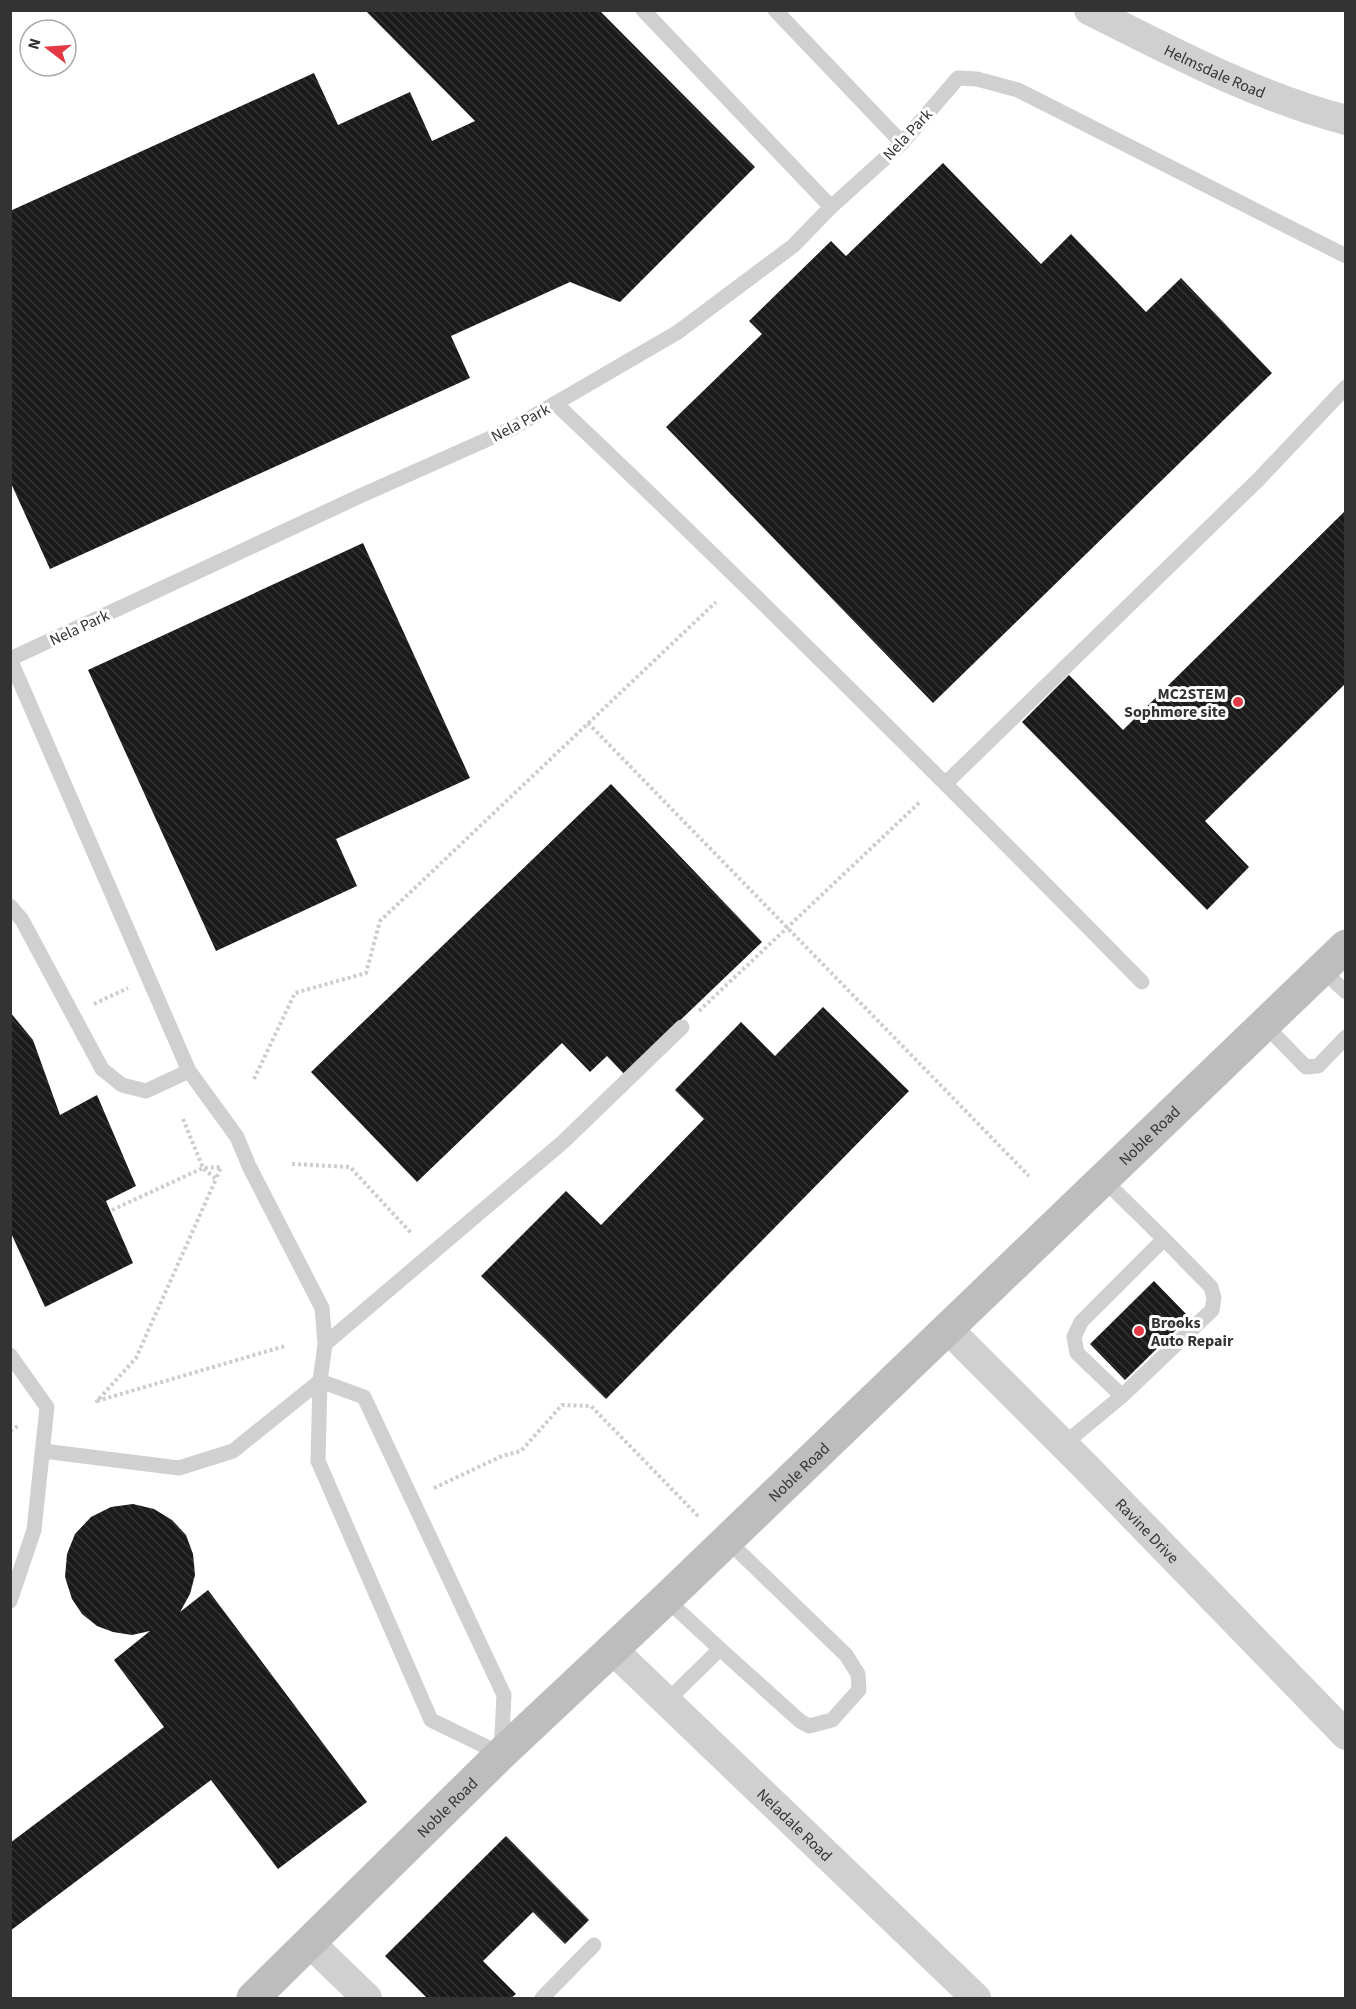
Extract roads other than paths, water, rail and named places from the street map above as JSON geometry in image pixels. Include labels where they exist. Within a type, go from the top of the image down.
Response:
[{"type":"main road","name":"Noble Road","points":[[261,1996],[310,1943],[501,1754],[613,1650],[1346,946]]},
{"type":"street","name":"Helmsdale Road","points":[[1089,10],[1239,84],[1314,112],[1346,120]]},
{"type":"street","name":"Ravine Drive","points":[[947,1328],[1343,1728]]},
{"type":"street","name":"Neladale Road","points":[[613,1650],[976,1998]]},
{"type":"street","points":[[310,1943],[367,1998]]},
{"type":"lane","points":[[643,10],[831,207]]},
{"type":"lane","points":[[776,10],[902,143]]},
{"type":"lane","name":"Nela Park","points":[[10,659],[360,496],[513,428],[678,332],[793,246],[831,207],[902,143],[958,78],[977,79],[1018,90],[1346,256]]},
{"type":"lane","points":[[946,783],[1258,480],[1346,387]]},
{"type":"lane","points":[[555,404],[677,518],[946,783],[1142,982]]},
{"type":"lane","points":[[10,659],[189,1071],[237,1137],[249,1166],[322,1308],[325,1344],[320,1381],[318,1461],[431,1720],[501,1754],[504,1695],[364,1397],[320,1381]]},
{"type":"lane","points":[[10,906],[22,920],[102,1069],[122,1085],[146,1090],[189,1071]]},
{"type":"lane","points":[[1321,969],[1346,992]]},
{"type":"lane","points":[[1264,1024],[1306,1066],[1318,1066],[1346,1037]]},
{"type":"lane","points":[[325,1344],[563,1142],[682,1027]]},
{"type":"lane","points":[[1064,1444],[1122,1396],[1212,1310],[1214,1298],[1211,1287],[1102,1178]]},
{"type":"lane","points":[[1122,1396],[1077,1353],[1074,1337],[1081,1322],[1164,1239]]},
{"type":"lane","points":[[10,1355],[47,1407],[34,1530],[10,1601]]},
{"type":"lane","points":[[43,1451],[179,1468],[233,1451],[320,1381]]},
{"type":"lane","points":[[666,1599],[800,1721],[809,1726],[832,1720],[859,1690],[858,1674],[846,1655],[726,1539]]},
{"type":"lane","points":[[667,1701],[720,1649]]},
{"type":"lane","points":[[542,1998],[594,1945]]},
{"type":"place","name":"MC2STEM Sophmore site","points":[[1238,702]]},
{"type":"place","name":"Brooks Auto Repair","points":[[1139,1331]]}]
